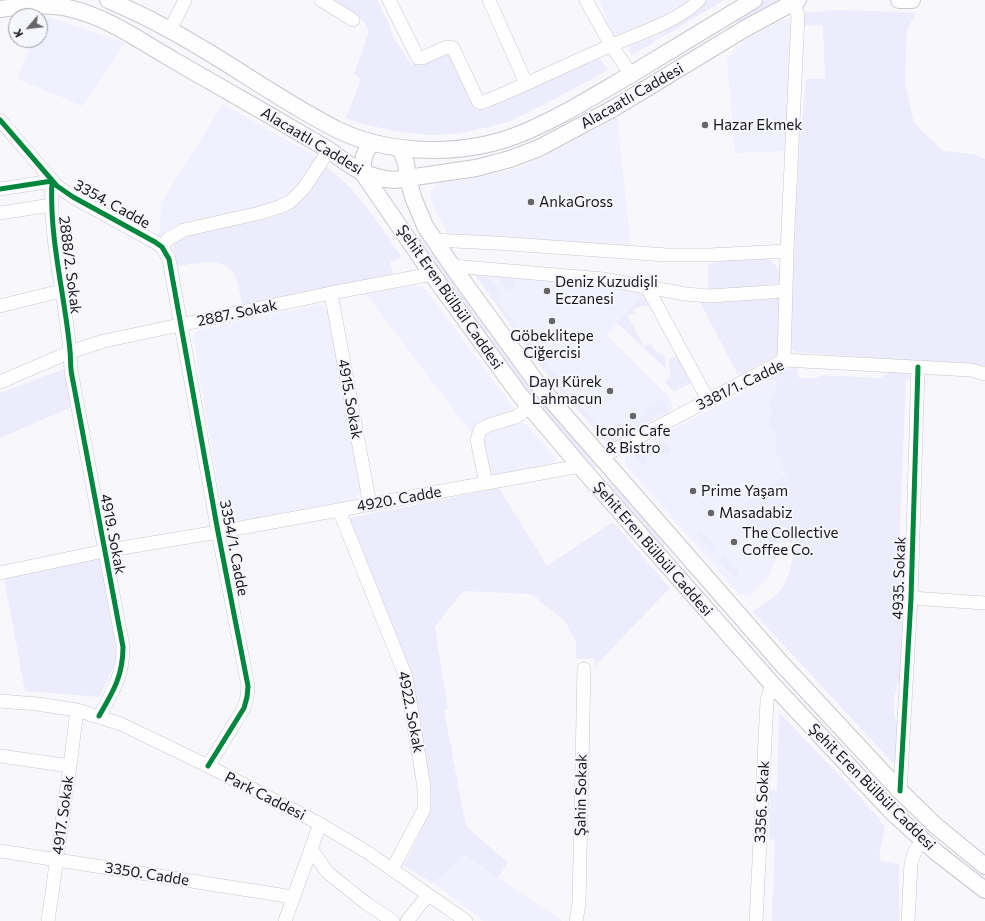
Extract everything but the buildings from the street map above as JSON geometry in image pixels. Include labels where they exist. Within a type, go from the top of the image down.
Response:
[{"type":"main road","name":"Alacaatlı Caddesi","points":[[108,0],[170,30],[306,112],[339,130],[371,142],[400,148],[440,149],[472,147],[514,136],[554,117],[602,91],[754,0]]},
{"type":"main road","points":[[899,0],[912,0]]},
{"type":"main road","name":"Alacaatlı Caddesi","points":[[0,9],[26,6],[62,7],[84,12],[96,17],[132,36],[329,150],[350,166],[383,179],[408,179],[476,168],[510,159],[539,148],[614,108],[746,28],[796,1]]},
{"type":"main road","points":[[362,172],[364,156],[371,142]]},
{"type":"main road","name":"Şehit Eren Bülbül Caddesi","points":[[400,148],[406,163],[408,179],[418,213],[433,240],[537,383],[781,663],[900,791],[936,826],[983,861]]},
{"type":"main road","name":"Şehit Eren Bülbül Caddesi","points":[[362,172],[432,274],[529,407],[580,466],[772,684],[892,812],[923,841],[985,890]]},
{"type":"main road","points":[[670,569],[686,555]]},
{"type":"main road","points":[[923,841],[936,826]]},
{"type":"street","points":[[170,30],[185,0]]},
{"type":"street","points":[[321,0],[352,20]]},
{"type":"street","points":[[389,0],[418,58],[422,58],[447,47],[453,48],[480,103],[611,45],[650,30],[694,6],[699,0]]},
{"type":"street","points":[[488,0],[526,83]]},
{"type":"street","points":[[586,0],[611,45],[631,74]]},
{"type":"street","points":[[784,360],[786,251],[798,16],[796,1]]},
{"type":"street","name":"3354. Cadde","points":[[0,120],[52,181],[68,194],[162,247]]},
{"type":"street","points":[[181,324],[169,259],[162,247],[168,239],[184,230],[260,212],[290,202],[304,188],[329,150]]},
{"type":"street","points":[[0,189],[52,181]]},
{"type":"street","name":"2888/2. Sokak","points":[[52,181],[51,205],[70,352]]},
{"type":"street","points":[[0,213],[51,205]]},
{"type":"street","points":[[433,240],[496,243],[667,256],[709,256],[786,251]]},
{"type":"street","points":[[452,266],[603,279],[709,296],[786,291]]},
{"type":"street","name":"2887. Sokak","points":[[0,382],[70,352],[104,341],[331,293],[432,274]]},
{"type":"street","points":[[647,287],[708,400]]},
{"type":"street","points":[[0,306],[61,291]]},
{"type":"street","name":"4915. Sokak","points":[[331,293],[370,505]]},
{"type":"street","name":"3354/1. Cadde","points":[[181,324],[218,532],[246,673],[248,692],[242,713],[208,766]]},
{"type":"street","name":"4919. Sokak","points":[[70,352],[72,376],[123,647],[123,659],[118,683],[99,716]]},
{"type":"street","name":"3381/1. Cadde","points":[[601,457],[784,360],[971,370],[985,374]]},
{"type":"street","name":"4935. Sokak","points":[[900,791],[911,598],[918,367]]},
{"type":"street","points":[[486,483],[477,440],[480,430],[489,425],[516,418],[529,407]]},
{"type":"street","name":"4920. Cadde","points":[[0,573],[104,551],[370,505],[580,466]]},
{"type":"street","name":"4922. Sokak","points":[[339,510],[404,671],[422,779],[425,802],[424,809],[392,870]]},
{"type":"street","points":[[911,598],[985,603]]},
{"type":"street","name":"Şahin Sokak","points":[[576,921],[579,904],[584,669]]},
{"type":"street","name":"3356. Sokak","points":[[756,921],[767,700],[772,684]]},
{"type":"street","name":"Park Caddesi","points":[[0,701],[37,704],[77,710],[121,724],[208,766],[320,824],[367,852],[466,921]]},
{"type":"street","name":"4917. Sokak","points":[[48,921],[77,710]]},
{"type":"street","points":[[0,756],[70,766]]},
{"type":"street","points":[[285,921],[320,824]]},
{"type":"street","points":[[908,921],[911,863],[916,849],[923,841]]},
{"type":"street","points":[[311,849],[326,872],[367,904],[393,921]]},
{"type":"street","name":"3350. Cadde","points":[[0,851],[293,897]]},
{"type":"street","points":[[407,921],[428,895]]},
{"type":"shaded area","points":[[332,0],[377,0],[389,24],[393,37],[411,64],[417,65],[452,50],[478,111],[593,59],[600,59],[608,70],[511,121],[489,127],[456,134],[427,135],[394,131],[363,124],[346,118],[361,79],[354,74],[369,32],[365,23]]},
{"type":"shaded area","points":[[599,0],[724,0],[632,55],[620,34],[612,35]]},
{"type":"shaded area","points":[[707,0],[724,0],[666,35],[663,30],[698,9]]},
{"type":"shaded area","points":[[766,0],[783,0],[736,23],[734,19]]},
{"type":"shaded area","points":[[835,10],[916,13],[907,30],[905,83],[914,123],[943,151],[974,154],[985,159],[985,366],[796,352],[790,345],[799,149],[806,79],[825,79],[823,26],[804,25],[804,13]]},
{"type":"shaded area","points":[[48,16],[125,43],[83,106],[17,79],[30,48],[48,48]]},
{"type":"shaded area","points":[[793,16],[788,151],[735,153],[727,59],[752,34]]},
{"type":"shaded area","points":[[651,37],[654,42],[632,55],[629,49]]},
{"type":"shaded area","points":[[223,104],[317,157],[296,190],[280,202],[185,223],[162,236],[156,236],[160,232],[161,203]]},
{"type":"shaded area","points":[[617,117],[631,246],[474,236],[449,236],[431,201],[430,194],[436,185],[435,181],[450,178],[451,182],[518,168],[548,154]]},
{"type":"shaded area","points":[[326,166],[351,188],[371,213],[402,257],[390,262],[394,275],[242,305],[235,275],[224,265],[209,262],[178,266],[173,247],[176,241],[193,232],[267,219],[279,215],[291,207]]},
{"type":"shaded area","points":[[420,235],[490,332],[486,335],[416,238]]},
{"type":"shaded area","points":[[765,257],[773,262],[777,267],[781,283],[708,292],[708,264],[737,259]]},
{"type":"shaded area","points":[[473,272],[581,281],[645,295],[606,335],[668,396],[673,409],[631,431],[632,433],[610,446],[545,372]]},
{"type":"shaded area","points":[[473,272],[485,273],[502,295],[497,301],[511,319],[508,321]]},
{"type":"shaded area","points":[[496,274],[537,277],[537,280],[514,279],[513,283],[523,297],[515,287],[508,290]]},
{"type":"shaded area","points":[[414,285],[420,286],[426,290],[515,410],[472,434],[366,294]]},
{"type":"shaded area","points":[[634,292],[645,295],[651,304],[645,307],[643,305],[633,310],[635,313],[628,316],[644,347],[651,343],[654,350],[665,356],[666,369],[617,323],[641,298],[641,296],[634,294]]},
{"type":"shaded area","points":[[779,297],[783,303],[781,349],[777,355],[738,375],[699,300]]},
{"type":"shaded area","points":[[319,304],[328,309],[361,490],[356,500],[234,522],[223,515],[193,336],[197,330]]},
{"type":"shaded area","points":[[513,321],[537,352],[532,355],[510,324]]},
{"type":"shaded area","points":[[491,335],[527,384],[597,467],[594,468],[524,387],[488,337]]},
{"type":"shaded area","points":[[540,355],[570,394],[566,397],[535,359]]},
{"type":"shaded area","points":[[679,355],[693,382],[674,392],[665,382],[670,376],[669,359]]},
{"type":"shaded area","points":[[66,368],[72,407],[0,438],[0,393]]},
{"type":"shaded area","points":[[797,368],[799,378],[819,378],[819,375],[880,378],[892,371],[910,369],[910,380],[906,379],[899,553],[903,557],[903,676],[898,684],[894,697],[894,714],[898,725],[898,762],[893,763],[752,611],[778,593],[786,582],[793,555],[793,542],[769,544],[737,508],[786,475],[776,452],[775,431],[770,431],[768,425],[772,413],[769,402],[779,382],[765,381],[783,369]]},
{"type":"shaded area","points":[[765,381],[779,382],[769,402],[772,413],[768,425],[775,431],[776,452],[786,475],[738,508],[775,552],[775,562],[769,576],[750,596],[740,595],[625,464],[626,455],[629,452]]},
{"type":"shaded area","points":[[573,398],[594,421],[590,423],[569,401]]},
{"type":"shaded area","points":[[662,399],[669,412],[658,417],[657,414],[652,417],[653,420],[631,431],[632,434],[624,439],[618,431],[627,423],[632,428],[647,413],[643,408]]},
{"type":"shaded area","points":[[520,423],[526,424],[557,459],[554,464],[488,476],[481,439],[486,431]]},
{"type":"shaded area","points":[[596,423],[604,432],[609,430],[619,441],[610,446],[591,425]]},
{"type":"shaded area","points":[[662,439],[672,451],[666,456],[655,443]]},
{"type":"shaded area","points":[[640,451],[649,461],[643,466],[633,454]]},
{"type":"shaded area","points":[[609,480],[665,544],[662,546],[606,482]]},
{"type":"shaded area","points":[[499,488],[547,566],[613,522],[670,588],[594,667],[594,658],[576,659],[576,642],[565,621],[531,594],[463,591],[435,627],[448,709],[444,710],[466,826],[508,863],[498,878],[465,855],[433,883],[404,866],[426,821],[432,801],[412,676],[352,534],[350,518]]},
{"type":"shaded area","points":[[701,530],[718,549],[713,553],[696,534]]},
{"type":"shaded area","points":[[724,556],[739,573],[734,577],[719,560]]},
{"type":"shaded area","points":[[99,559],[120,651],[100,697],[25,691],[4,578]]},
{"type":"shaded area","points":[[779,712],[885,826],[879,856],[881,861],[899,864],[899,921],[772,921],[775,840],[769,839],[770,790],[777,790]]},
{"type":"shaded area","points":[[465,855],[562,921],[484,921],[433,883]]},
{"type":"cycle path","points":[[0,120],[57,186],[73,197],[155,242],[162,247],[169,259],[218,532],[248,686],[244,708],[208,766]]},
{"type":"cycle path","points":[[0,189],[52,181],[55,246],[68,330],[71,373],[123,647],[123,657],[119,675],[113,691],[99,716]]},
{"type":"cycle path","points":[[900,791],[911,598],[918,367]]},
{"type":"place","name":"Hazar Ekmek","points":[[705,125]]},
{"type":"place","name":"AnkaGross","points":[[531,202]]},
{"type":"place","name":"Deniz Kuzudişli Eczanesi","points":[[547,291]]},
{"type":"place","name":"Göbeklitepe Ciğercisi","points":[[552,321]]},
{"type":"place","name":"Dayı Kürek Lahmacun","points":[[610,391]]},
{"type":"place","name":"Iconic Cafe & Bistro","points":[[633,416]]},
{"type":"place","name":"Prime Yaşam","points":[[693,491]]},
{"type":"place","name":"Masadabiz","points":[[711,513]]},
{"type":"place","name":"The Collective Coffee Co.","points":[[734,542]]}]
